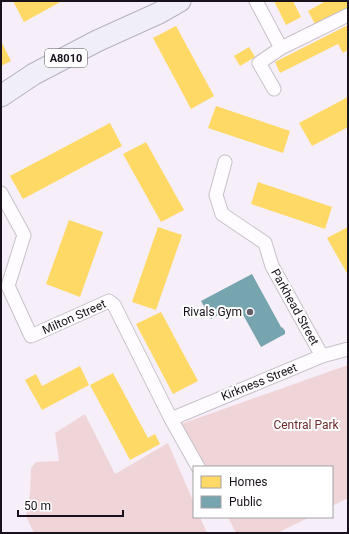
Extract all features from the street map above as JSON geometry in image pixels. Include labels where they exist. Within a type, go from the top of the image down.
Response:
[{"type":"main road","name":"A8010","points":[[1,96],[48,67],[97,41],[159,13],[180,1]]},
{"type":"street","points":[[256,1],[281,48]]},
{"type":"street","points":[[274,89],[259,63],[281,48],[348,15]]},
{"type":"street","name":"Parkhead Street","points":[[225,162],[216,195],[222,214],[265,243],[272,266],[322,356]]},
{"type":"street","name":"Milton Street","points":[[1,193],[24,235],[8,286],[31,336],[109,300],[114,305],[171,418],[197,466]]},
{"type":"street","name":"Kirkness Street","points":[[171,418],[322,356],[348,349]]},
{"type":"green space","name":"Central Park","points":[[348,365],[348,498],[333,506],[333,466],[202,466],[181,424]]},
{"type":"green space","points":[[85,414],[115,474],[168,443],[193,501],[193,518],[200,518],[207,533],[34,533],[26,516],[30,493],[31,468],[36,462],[59,461],[55,433]]},
{"type":"green space","points":[[228,518],[308,518],[277,533],[236,533]]},
{"type":"building: Homes","points":[[13,1],[62,1],[24,22]]},
{"type":"building: Homes","points":[[274,1],[293,1],[301,17],[286,25]]},
{"type":"building: Homes","points":[[326,1],[348,1],[348,8],[316,26],[308,11]]},
{"type":"building: Homes","points":[[348,25],[348,50],[343,53],[338,44],[280,73],[275,62]]},
{"type":"building: Homes","points":[[176,26],[214,96],[191,109],[153,38]]},
{"type":"building: Homes","points":[[1,41],[11,61],[1,66]]},
{"type":"building: Homes","points":[[249,47],[255,57],[240,66],[234,56]]},
{"type":"building: Homes","points":[[348,97],[348,127],[312,146],[299,123]]},
{"type":"building: Homes","points":[[216,106],[290,131],[283,153],[208,128]]},
{"type":"building: Homes","points":[[110,123],[122,146],[23,199],[10,176]]},
{"type":"building: Homes","points":[[146,142],[184,210],[161,222],[123,154]]},
{"type":"building: Homes","points":[[258,182],[332,207],[325,229],[251,204]]},
{"type":"building: Homes","points":[[69,220],[103,232],[80,297],[46,284]]},
{"type":"building: Homes","points":[[158,227],[182,235],[156,310],[132,302]]},
{"type":"building: Homes","points":[[348,227],[348,275],[327,238]]},
{"type":"building: Homes","points":[[161,312],[198,381],[173,394],[136,324]]},
{"type":"building: Homes","points":[[80,366],[89,385],[42,410],[25,380],[36,374],[42,386]]},
{"type":"building: Homes","points":[[113,373],[148,438],[155,434],[160,444],[130,460],[90,385]]},
{"type":"building: Public","name":"Rivals Gym","points":[[252,274],[281,327],[285,331],[285,334],[261,347],[242,313],[232,318],[227,310],[211,319],[201,301]]},
{"type":"place","name":"Rivals Gym","points":[[250,312]]}]
